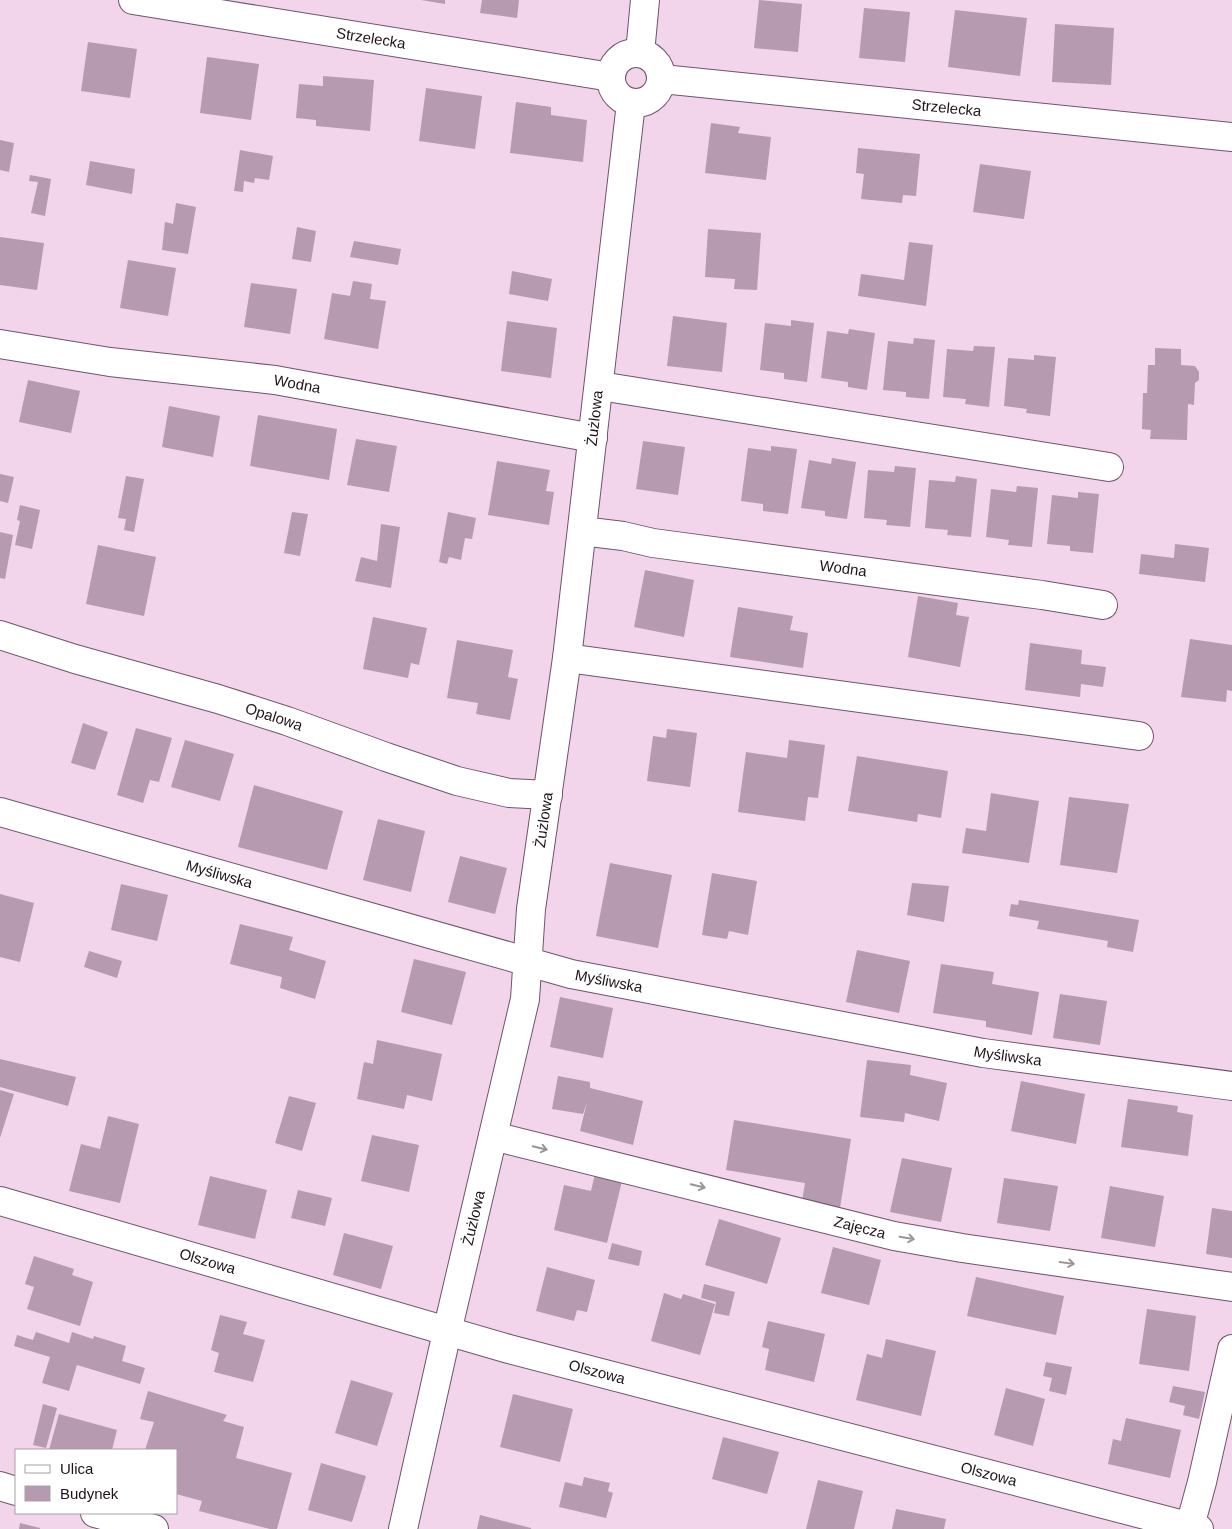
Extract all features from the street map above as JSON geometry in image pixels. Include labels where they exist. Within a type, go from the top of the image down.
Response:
[{"type":"street","name":"Strzelecka","points":[[133,0],[611,77]]},
{"type":"street","points":[[640,53],[645,0]]},
{"type":"street","points":[[633,53],[640,53],[652,58],[656,62],[662,79],[657,93],[652,98],[639,103],[632,103],[621,98],[613,89],[612,70],[620,58],[633,53]]},
{"type":"street","name":"Strzelecka","points":[[662,79],[1232,137]]},
{"type":"street","name":"Żużlowa","points":[[403,1529],[525,998],[531,909],[567,658],[632,103]]},
{"type":"street","name":"Wodna","points":[[0,344],[110,362],[275,380],[593,438]]},
{"type":"street","points":[[600,386],[1109,467]]},
{"type":"street","name":"Wodna","points":[[582,532],[623,536],[654,543],[1042,595],[1103,605]]},
{"type":"street","name":"Opalowa","points":[[0,635],[287,721],[386,758],[456,781],[509,793],[548,795]]},
{"type":"street","points":[[567,658],[1139,736]]},
{"type":"street","name":"Myśliwska","points":[[0,812],[571,974],[983,1053],[1232,1086]]},
{"type":"street","name":"Zajęcza","points":[[493,1136],[894,1236],[962,1248],[1232,1287]]},
{"type":"street","name":"Olszowa","points":[[0,1201],[447,1332],[1195,1528]]},
{"type":"street","points":[[1195,1528],[1202,1482],[1232,1349]]},
{"type":"street","points":[[0,1486],[15,1491]]},
{"type":"street","points":[[99,1514],[154,1529]]},
{"type":"building","points":[[421,0],[445,0],[445,4]]},
{"type":"building","points":[[482,0],[519,0],[517,18],[480,13]]},
{"type":"building","points":[[759,0],[802,4],[798,52],[754,48]]},
{"type":"building","points":[[864,8],[910,12],[905,62],[859,58]]},
{"type":"building","points":[[955,10],[1027,18],[1020,76],[948,67]]},
{"type":"building","points":[[1055,24],[1114,28],[1111,85],[1052,82]]},
{"type":"building","points":[[88,42],[137,49],[130,98],[81,91]]},
{"type":"building","points":[[207,57],[259,64],[251,120],[200,113]]},
{"type":"building","points":[[323,76],[374,80],[370,131],[316,126],[316,120],[296,118],[299,84],[323,86]]},
{"type":"building","points":[[426,88],[482,96],[475,149],[419,141]]},
{"type":"building","points":[[516,102],[551,107],[551,115],[587,120],[583,162],[510,153]]},
{"type":"building","points":[[711,123],[740,127],[738,133],[771,137],[766,180],[705,173]]},
{"type":"building","points":[[0,140],[14,143],[9,172],[0,170]]},
{"type":"building","points":[[858,148],[920,154],[916,196],[903,195],[902,203],[861,199],[864,174],[856,173]]},
{"type":"building","points":[[240,150],[273,156],[269,180],[255,178],[254,183],[244,181],[243,192],[234,191]]},
{"type":"building","points":[[90,161],[135,169],[132,194],[86,185]]},
{"type":"building","points":[[980,164],[1031,171],[1024,219],[973,212]]},
{"type":"building","points":[[30,175],[51,179],[45,216],[31,213],[38,182],[29,181]]},
{"type":"building","points":[[176,203],[196,207],[188,254],[162,250],[165,222],[173,224]]},
{"type":"building","points":[[297,227],[316,231],[311,262],[292,259]]},
{"type":"building","points":[[708,229],[761,233],[757,290],[734,289],[735,279],[705,277]]},
{"type":"building","points":[[0,237],[44,243],[37,290],[0,285]]},
{"type":"building","points":[[354,241],[401,249],[398,265],[350,257]]},
{"type":"building","points":[[909,242],[933,245],[926,306],[858,296],[861,274],[904,280]]},
{"type":"building","points":[[128,260],[176,268],[168,316],[120,308]]},
{"type":"building","points":[[512,271],[552,279],[548,301],[509,294]]},
{"type":"building","points":[[353,281],[372,284],[370,299],[386,301],[378,349],[324,339],[332,293],[350,296]]},
{"type":"building","points":[[251,283],[297,289],[290,334],[244,327]]},
{"type":"building","points":[[673,316],[727,323],[722,372],[667,366]]},
{"type":"building","points":[[791,320],[814,323],[807,382],[784,379],[784,373],[760,370],[765,323],[791,326]]},
{"type":"building","points":[[507,321],[557,328],[551,378],[501,371]]},
{"type":"building","points":[[849,329],[875,333],[867,390],[848,387],[848,382],[821,378],[827,331],[848,334]]},
{"type":"building","points":[[914,338],[935,340],[929,399],[906,397],[906,392],[883,390],[888,341],[913,344]]},
{"type":"building","points":[[974,346],[995,347],[989,407],[965,404],[966,399],[943,397],[947,349],[973,351]]},
{"type":"building","points":[[1155,348],[1181,349],[1181,365],[1195,366],[1199,372],[1199,380],[1195,383],[1194,405],[1188,404],[1187,440],[1150,439],[1151,430],[1142,429],[1143,393],[1147,393],[1148,365],[1155,365]]},
{"type":"building","points":[[1034,355],[1056,357],[1050,416],[1026,413],[1027,409],[1004,406],[1008,358],[1034,360]]},
{"type":"building","points":[[28,380],[80,391],[71,433],[19,422]]},
{"type":"building","points":[[169,406],[220,416],[213,457],[162,447]]},
{"type":"building","points":[[258,415],[337,429],[329,480],[250,466]]},
{"type":"building","points":[[356,439],[397,446],[389,492],[347,485]]},
{"type":"building","points":[[643,441],[685,447],[678,495],[636,489]]},
{"type":"building","points":[[771,446],[797,449],[788,514],[763,511],[763,504],[741,501],[748,448],[771,451]]},
{"type":"building","points":[[832,458],[856,462],[847,519],[825,516],[825,511],[801,508],[809,460],[831,464]]},
{"type":"building","points":[[497,461],[550,470],[546,491],[554,492],[549,525],[488,515]]},
{"type":"building","points":[[895,466],[916,468],[910,527],[886,525],[887,520],[864,518],[868,470],[894,472]]},
{"type":"building","points":[[0,474],[14,477],[8,503],[0,501]]},
{"type":"building","points":[[126,476],[144,479],[134,532],[124,530],[126,519],[118,518]]},
{"type":"building","points":[[956,476],[977,479],[971,537],[947,535],[948,530],[925,528],[929,480],[955,482]]},
{"type":"building","points":[[1017,486],[1038,488],[1032,547],[1008,545],[1009,540],[986,537],[991,489],[1016,492]]},
{"type":"building","points":[[1078,492],[1099,494],[1093,553],[1070,551],[1070,546],[1047,544],[1052,495],[1078,498]]},
{"type":"building","points":[[20,505],[40,510],[32,549],[15,545],[20,521],[17,520]]},
{"type":"building","points":[[292,512],[308,514],[300,556],[284,553]]},
{"type":"building","points":[[448,512],[476,518],[472,539],[465,538],[461,560],[449,557],[447,564],[439,562]]},
{"type":"building","points":[[381,524],[400,527],[391,588],[355,581],[361,557],[377,561]]},
{"type":"building","points":[[0,532],[13,535],[5,579],[0,578]]},
{"type":"building","points":[[1175,544],[1209,548],[1205,582],[1139,574],[1141,554],[1174,558]]},
{"type":"building","points":[[98,545],[156,557],[144,616],[86,604]]},
{"type":"building","points":[[645,570],[694,580],[684,637],[634,627]]},
{"type":"building","points":[[918,596],[958,603],[956,615],[969,617],[960,667],[908,657]]},
{"type":"building","points":[[738,607],[793,616],[790,630],[808,633],[803,668],[730,657]]},
{"type":"building","points":[[373,617],[427,628],[419,665],[411,663],[408,678],[363,669]]},
{"type":"building","points":[[1190,639],[1232,645],[1232,691],[1227,690],[1226,702],[1181,697]]},
{"type":"building","points":[[457,640],[513,650],[508,677],[518,679],[510,720],[476,714],[478,703],[447,698]]},
{"type":"building","points":[[1030,643],[1082,650],[1081,664],[1106,667],[1103,687],[1081,684],[1080,697],[1025,690]]},
{"type":"building","points":[[83,723],[108,732],[95,770],[71,763]]},
{"type":"building","points":[[136,728],[172,738],[159,782],[150,780],[143,803],[117,795]]},
{"type":"building","points":[[667,729],[697,733],[690,787],[647,781],[653,736],[666,738]]},
{"type":"building","points":[[185,740],[234,754],[220,801],[171,787]]},
{"type":"building","points":[[789,740],[825,745],[818,798],[808,797],[805,821],[738,812],[746,752],[787,758]]},
{"type":"building","points":[[857,756],[948,771],[941,818],[918,814],[917,822],[848,811]]},
{"type":"building","points":[[254,785],[343,811],[327,870],[238,847]]},
{"type":"building","points":[[991,793],[1039,801],[1029,863],[962,853],[966,828],[986,831]]},
{"type":"building","points":[[1069,797],[1129,804],[1117,873],[1060,865]]},
{"type":"building","points":[[378,819],[425,831],[411,892],[363,880]]},
{"type":"building","points":[[460,856],[507,868],[495,914],[448,902]]},
{"type":"building","points":[[610,863],[672,875],[658,948],[596,936]]},
{"type":"building","points":[[712,873],[757,881],[748,935],[729,931],[727,939],[702,935]]},
{"type":"building","points":[[912,883],[949,886],[944,922],[907,915]]},
{"type":"building","points":[[121,884],[168,895],[157,941],[111,930]]},
{"type":"building","points":[[0,894],[34,903],[20,962],[0,957]]},
{"type":"building","points":[[1019,900],[1139,920],[1133,952],[1107,947],[1108,941],[1037,929],[1039,921],[1009,916],[1011,904],[1018,905]]},
{"type":"building","points":[[240,924],[293,937],[289,950],[326,961],[315,999],[280,988],[282,977],[230,964]]},
{"type":"building","points":[[857,950],[910,961],[899,1013],[846,1002]]},
{"type":"building","points":[[89,951],[122,961],[117,978],[84,967]]},
{"type":"building","points":[[414,959],[466,972],[452,1025],[401,1012]]},
{"type":"building","points":[[941,964],[994,972],[992,984],[1039,992],[1032,1035],[986,1027],[986,1021],[933,1013]]},
{"type":"building","points":[[1060,994],[1107,1001],[1100,1045],[1053,1038]]},
{"type":"building","points":[[560,997],[613,1008],[603,1058],[550,1047]]},
{"type":"building","points":[[377,1040],[442,1054],[432,1101],[407,1095],[404,1109],[357,1099],[364,1062],[373,1064]]},
{"type":"building","points":[[0,1059],[76,1077],[68,1106],[0,1087]]},
{"type":"building","points":[[867,1060],[911,1065],[910,1075],[947,1083],[939,1121],[905,1113],[904,1122],[860,1117]]},
{"type":"building","points":[[558,1076],[590,1082],[590,1088],[643,1101],[633,1145],[580,1131],[587,1102],[583,1114],[552,1109]]},
{"type":"building","points":[[1021,1081],[1085,1094],[1076,1144],[1011,1131]]},
{"type":"building","points":[[0,1090],[14,1094],[0,1138]]},
{"type":"building","points":[[289,1096],[316,1103],[302,1151],[275,1143]]},
{"type":"building","points":[[1128,1099],[1178,1106],[1177,1112],[1193,1115],[1188,1156],[1121,1147]]},
{"type":"building","points":[[108,1116],[139,1124],[120,1203],[69,1191],[81,1144],[100,1149]]},
{"type":"building","points":[[734,1120],[851,1139],[840,1208],[802,1201],[805,1183],[726,1170]]},
{"type":"building","points":[[372,1135],[419,1145],[409,1192],[361,1181]]},
{"type":"building","points":[[902,1158],[952,1168],[941,1222],[890,1212]]},
{"type":"building","points":[[595,1174],[622,1181],[607,1243],[554,1230],[564,1185],[591,1191]]},
{"type":"building","points":[[210,1176],[267,1190],[255,1239],[198,1225]]},
{"type":"building","points":[[1004,1178],[1058,1186],[1050,1231],[997,1223]]},
{"type":"building","points":[[1110,1186],[1164,1196],[1155,1247],[1101,1238]]},
{"type":"building","points":[[298,1190],[332,1198],[325,1226],[291,1218]]},
{"type":"building","points":[[1212,1208],[1232,1211],[1232,1258],[1206,1254]]},
{"type":"building","points":[[719,1219],[781,1238],[767,1284],[705,1265]]},
{"type":"building","points":[[344,1233],[393,1246],[381,1289],[333,1275]]},
{"type":"building","points":[[612,1243],[642,1251],[639,1266],[608,1259]]},
{"type":"building","points":[[833,1247],[881,1260],[869,1305],[821,1293]]},
{"type":"building","points":[[34,1256],[74,1269],[72,1275],[93,1282],[80,1326],[27,1309],[34,1287],[25,1284]]},
{"type":"building","points":[[547,1267],[595,1280],[587,1312],[577,1310],[574,1321],[536,1311]]},
{"type":"building","points":[[976,1277],[1064,1296],[1056,1335],[967,1316]]},
{"type":"building","points":[[704,1284],[735,1292],[729,1316],[714,1313],[716,1302],[701,1298]]},
{"type":"building","points":[[664,1293],[681,1299],[683,1294],[715,1304],[700,1355],[651,1341]]},
{"type":"building","points":[[1147,1309],[1196,1316],[1189,1371],[1139,1364]]},
{"type":"building","points":[[220,1315],[247,1322],[243,1334],[265,1340],[253,1382],[214,1372],[219,1353],[211,1350]]},
{"type":"building","points":[[768,1321],[825,1334],[814,1382],[765,1370],[769,1349],[762,1347]]},
{"type":"building","points":[[36,1332],[69,1343],[72,1332],[93,1339],[94,1336],[126,1346],[122,1361],[145,1368],[140,1384],[77,1365],[69,1391],[42,1383],[50,1357],[14,1346],[17,1335],[33,1340]]},
{"type":"building","points":[[886,1339],[936,1351],[921,1416],[856,1400],[867,1354],[882,1358]]},
{"type":"building","points":[[1046,1362],[1072,1367],[1066,1395],[1049,1391],[1052,1378],[1043,1376]]},
{"type":"building","points":[[351,1380],[393,1393],[377,1446],[335,1433]]},
{"type":"building","points":[[1173,1386],[1205,1392],[1199,1419],[1183,1415],[1185,1406],[1169,1402]]},
{"type":"building","points":[[1006,1388],[1045,1399],[1033,1446],[994,1435]]},
{"type":"building","points":[[148,1391],[227,1415],[223,1421],[244,1427],[236,1458],[292,1473],[277,1529],[270,1529],[199,1511],[202,1501],[178,1495],[178,1449],[145,1449],[154,1422],[140,1419]]},
{"type":"building","points":[[513,1394],[573,1409],[560,1462],[500,1447]]},
{"type":"building","points":[[43,1404],[57,1408],[46,1448],[33,1445]]},
{"type":"building","points":[[59,1414],[117,1430],[112,1449],[49,1449]]},
{"type":"building","points":[[1126,1418],[1181,1430],[1170,1478],[1108,1464],[1113,1439],[1121,1441]]},
{"type":"building","points":[[723,1437],[779,1452],[767,1494],[712,1479]]},
{"type":"building","points":[[321,1463],[366,1476],[352,1522],[308,1510]]},
{"type":"building","points":[[584,1477],[610,1483],[608,1491],[613,1493],[606,1518],[559,1507],[565,1482],[582,1486]]},
{"type":"building","points":[[818,1480],[863,1491],[854,1529],[806,1529]]},
{"type":"building","points":[[896,1509],[946,1519],[944,1529],[892,1529]]},
{"type":"building","points":[[480,1515],[531,1528],[531,1529],[477,1529]]},
{"type":"building","points":[[20,1523],[40,1528],[40,1529],[19,1529]]}]
